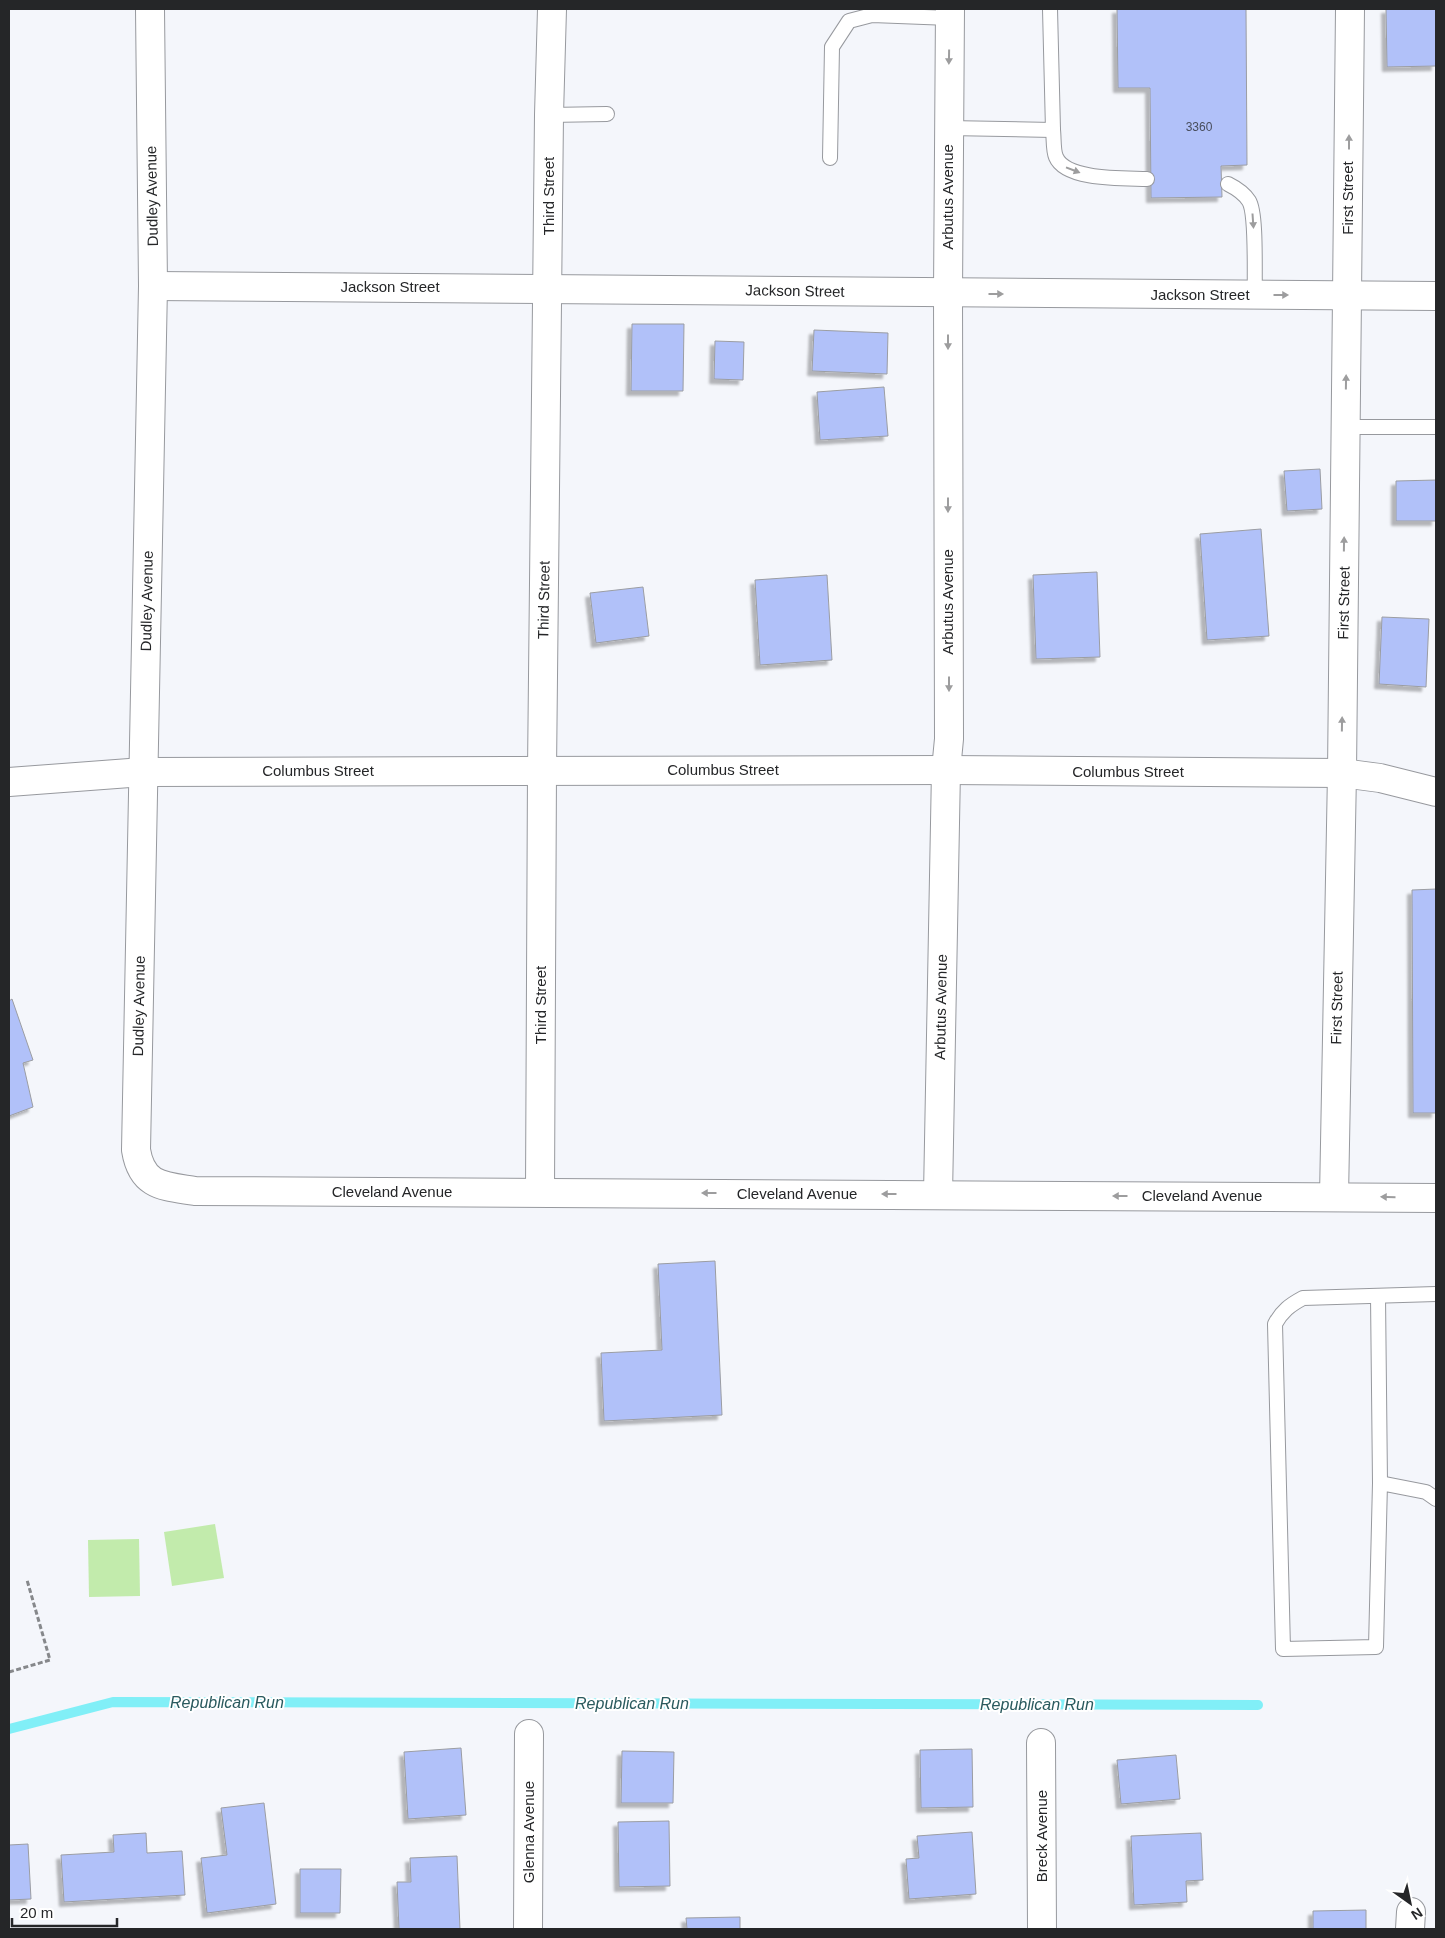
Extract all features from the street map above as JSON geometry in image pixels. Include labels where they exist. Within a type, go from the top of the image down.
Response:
[{"type":"street","name":"Dudley Avenue","points":[[150,9],[153,286],[136,1150],[138,1164],[142,1171],[146,1177],[158,1185]]},
{"type":"street","name":"Third Street","points":[[540,1192],[542,770],[549,115],[552,9]]},
{"type":"street","name":"First Street","points":[[1334,1197],[1342,773],[1350,9]]},
{"type":"street","name":"Arbutus Avenue","points":[[938,1195],[946,770],[949,740],[948,128],[950,13]]},
{"type":"street","name":"Jackson Street","points":[[153,286],[548,287],[948,293],[1436,296]]},
{"type":"street","name":"Columbus Street","points":[[9,782],[143,772],[946,770],[1342,773],[1380,778],[1436,792]]},
{"type":"street","name":"Cleveland Avenue","points":[[158,1185],[195,1191],[1436,1198]]},
{"type":"street","name":"Glenna Avenue","points":[[528,1929],[529,1734]]},
{"type":"street","name":"Breck Avenue","points":[[1041,1743],[1042,1929]]},
{"type":"lane","points":[[1050,9],[1053,130],[1056,158],[1067,169],[1090,176],[1148,179]]},
{"type":"lane","points":[[830,158],[832,47],[850,21],[872,15],[950,13]]},
{"type":"lane","points":[[549,115],[607,114]]},
{"type":"lane","points":[[948,128],[1053,130]]},
{"type":"lane","points":[[1228,184],[1241,191],[1250,202],[1253,220],[1255,295]]},
{"type":"lane","points":[[1346,427],[1436,427]]},
{"type":"lane","points":[[1378,1296],[1380,1483],[1376,1647],[1284,1649],[1275,1324],[1279,1316],[1289,1305],[1302,1298],[1436,1294]]},
{"type":"lane","points":[[1380,1483],[1426,1492],[1436,1499]]},
{"type":"path","points":[[9,1672],[50,1660],[28,1580]]},
{"type":"green space","points":[[215,1524],[224,1578],[172,1586],[164,1532]]},
{"type":"green space","points":[[139,1539],[140,1596],[89,1597],[88,1540]]},
{"type":"building","points":[[1117,9],[1246,9],[1247,165],[1221,166],[1222,197],[1151,198],[1150,88],[1118,88]]},
{"type":"building","points":[[1386,9],[1436,9],[1436,66],[1387,67]]},
{"type":"building","points":[[632,324],[684,324],[683,391],[631,391]]},
{"type":"building","points":[[814,330],[888,333],[887,374],[812,371]]},
{"type":"building","points":[[715,341],[744,342],[743,380],[714,379]]},
{"type":"building","points":[[884,387],[888,436],[820,440],[817,392]]},
{"type":"building","points":[[1320,469],[1322,509],[1287,511],[1284,471]]},
{"type":"building","points":[[1436,480],[1436,521],[1396,521],[1396,481]]},
{"type":"building","points":[[1261,529],[1269,636],[1207,640],[1200,534]]},
{"type":"building","points":[[1097,572],[1100,657],[1036,659],[1033,575]]},
{"type":"building","points":[[827,575],[832,660],[760,665],[755,580]]},
{"type":"building","points":[[643,587],[649,636],[596,643],[590,593]]},
{"type":"building","points":[[1382,617],[1429,619],[1426,687],[1379,684]]},
{"type":"building","points":[[1436,889],[1436,1113],[1413,1113],[1412,890]]},
{"type":"building","points":[[12,999],[33,1060],[23,1063],[33,1107],[9,1116],[9,1001]]},
{"type":"building","points":[[715,1261],[722,1415],[604,1421],[601,1353],[662,1350],[658,1264]]},
{"type":"building","points":[[461,1748],[466,1815],[408,1819],[404,1752]]},
{"type":"building","points":[[972,1749],[973,1807],[921,1808],[920,1750]]},
{"type":"building","points":[[622,1751],[674,1752],[673,1803],[621,1803]]},
{"type":"building","points":[[1176,1755],[1180,1799],[1121,1804],[1117,1760]]},
{"type":"building","points":[[264,1803],[276,1904],[207,1913],[201,1858],[227,1855],[221,1808]]},
{"type":"building","points":[[669,1821],[670,1886],[619,1887],[618,1822]]},
{"type":"building","points":[[972,1832],[976,1894],[909,1899],[906,1859],[919,1858],[917,1836]]},
{"type":"building","points":[[146,1833],[147,1853],[182,1851],[185,1895],[64,1902],[61,1855],[114,1852],[113,1835]]},
{"type":"building","points":[[1201,1833],[1203,1880],[1186,1881],[1187,1902],[1134,1905],[1131,1836]]},
{"type":"building","points":[[28,1844],[31,1899],[9,1900],[9,1845]]},
{"type":"building","points":[[457,1856],[460,1929],[399,1929],[397,1882],[411,1882],[410,1858]]},
{"type":"building","points":[[300,1869],[341,1869],[340,1913],[300,1913]]},
{"type":"building","points":[[1366,1910],[1366,1929],[1313,1929],[1313,1911]]},
{"type":"building","points":[[740,1917],[740,1929],[687,1929],[686,1918]]},
{"type":"waterway","name":"Republican Run","points":[[9,1729],[113,1702],[1258,1705]]}]
